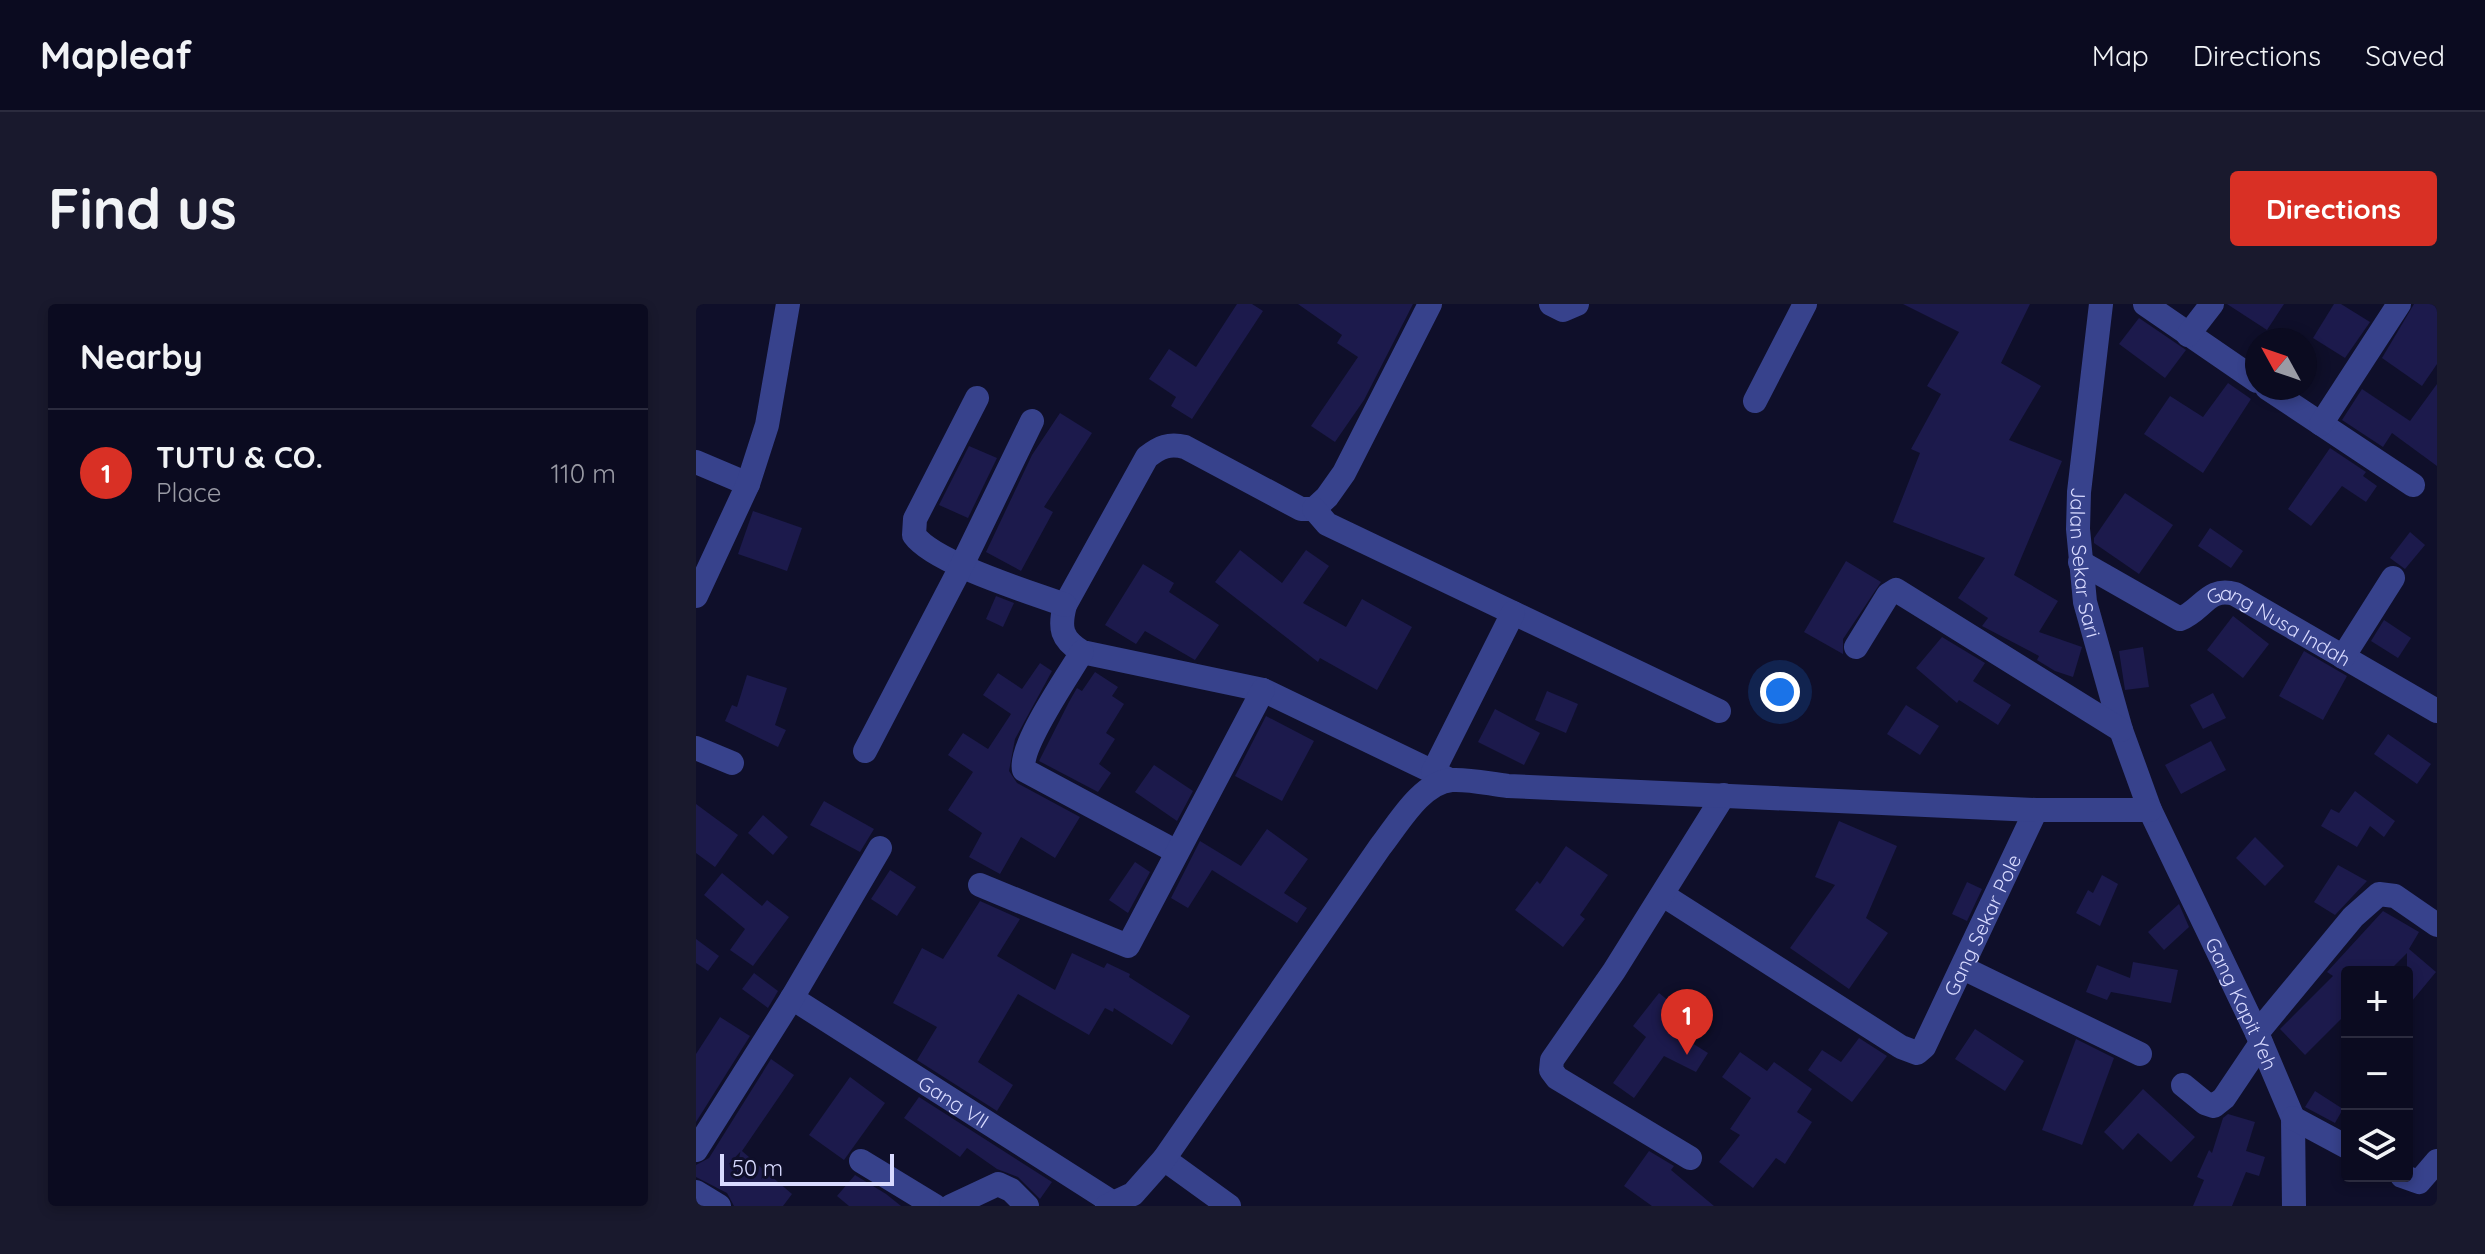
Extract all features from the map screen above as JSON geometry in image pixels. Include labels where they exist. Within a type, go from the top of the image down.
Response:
[{"type":"street","points":[[696,596],[748,484],[767,425],[788,304]]},
{"type":"street","points":[[1430,304],[1344,473],[1314,509],[1301,509],[1185,447],[1173,444],[1159,448],[1147,457],[1065,605],[1062,634],[1082,652],[1263,690],[1442,776],[1724,795],[2036,810],[2150,810]]},
{"type":"street","points":[[1551,304],[1563,310],[1577,304]]},
{"type":"street","points":[[1755,401],[1805,304]]},
{"type":"street","name":"Jalan Sekar Sari","points":[[2101,304],[2079,492],[2080,562],[2085,602],[2121,730],[2150,810]]},
{"type":"street","points":[[2145,304],[2245,373]]},
{"type":"street","points":[[2188,335],[2212,304]]},
{"type":"street","points":[[2321,424],[2399,304]]},
{"type":"street","points":[[977,398],[915,519],[914,535],[920,543],[962,565],[1065,605]]},
{"type":"street","points":[[2285,400],[2413,485]]},
{"type":"street","points":[[865,751],[962,565],[1032,421]]},
{"type":"street","points":[[696,462],[748,484]]},
{"type":"street","points":[[1314,509],[1327,524],[1719,711]]},
{"type":"street","name":"Gang Nusa Indah","points":[[2080,562],[2180,619],[2212,593],[2223,591],[2235,594],[2437,711]]},
{"type":"street","points":[[2343,657],[2393,578]]},
{"type":"street","points":[[1856,647],[1888,595],[1892,591],[1901,591],[2121,730]]},
{"type":"street","points":[[1111,1205],[1146,1195],[1164,1159],[1380,847],[1415,804],[1436,785],[1513,613]]},
{"type":"street","points":[[1082,652],[1032,739],[1022,762],[1024,770],[1177,852]]},
{"type":"street","points":[[980,885],[1128,946],[1263,690]]},
{"type":"street","points":[[696,748],[732,763]]},
{"type":"street","points":[[1690,1158],[1557,1078],[1551,1070],[1552,1060],[1663,895],[1724,795]]},
{"type":"street","name":"Gang Sekar Pole","points":[[1663,895],[1901,1047],[1917,1053],[1928,1039],[1963,968],[2036,810]]},
{"type":"street","name":"Gang Kapit Yeh","points":[[2150,810],[2259,1038],[2293,1118],[2294,1206]]},
{"type":"street","points":[[696,1150],[792,998],[880,848]]},
{"type":"street","points":[[2183,1085],[2214,1106],[2224,1098],[2259,1038],[2353,917],[2379,894],[2395,896],[2437,925]]},
{"type":"street","points":[[1963,968],[2140,1054]]},
{"type":"street","name":"Gang VII","points":[[792,998],[1111,1205]]},
{"type":"street","points":[[2293,1118],[2341,1144]]},
{"type":"street","points":[[1164,1159],[1229,1206]]},
{"type":"street","points":[[861,1161],[935,1206]]},
{"type":"street","points":[[2413,1180],[2419,1182],[2437,1161]]},
{"type":"street","points":[[951,1206],[998,1184],[1011,1190],[1027,1206]]},
{"type":"street","points":[[696,1192],[719,1206]]},
{"type":"building","points":[[1237,304],[1252,304],[1263,311],[1192,419],[1171,406],[1176,397],[1149,379],[1169,349],[1196,367]]},
{"type":"building","points":[[1298,304],[1413,304],[1364,400],[1335,442],[1311,426],[1358,357],[1337,343],[1342,335]]},
{"type":"building","points":[[1903,304],[2030,304],[2001,363],[2041,386],[2009,440],[2062,461],[2014,575],[2058,601],[2039,632],[2082,647],[2073,677],[2055,671],[2037,660],[2039,656],[1982,626],[1988,618],[1958,598],[1985,558],[1893,522],[1920,453],[1911,449],[1941,394],[1927,386],[1959,332]]},
{"type":"building","points":[[2227,304],[2284,304],[2268,328]]},
{"type":"building","points":[[2334,304],[2341,304],[2370,322],[2345,358],[2317,340],[2317,332]]},
{"type":"building","points":[[2414,304],[2437,304],[2437,364],[2422,386],[2382,358]]},
{"type":"building","points":[[2139,318],[2186,350],[2165,378],[2119,344]]},
{"type":"building","points":[[2228,383],[2245,395],[2245,400],[2250,400],[2203,473],[2144,434],[2170,396],[2203,417]]},
{"type":"building","points":[[2437,384],[2437,466],[2392,433],[2383,447],[2342,420],[2362,389],[2410,421]]},
{"type":"building","points":[[1060,413],[1092,433],[1044,507],[1053,512],[1021,571],[986,552],[1032,455]]},
{"type":"building","points":[[969,446],[997,458],[968,518],[939,505]]},
{"type":"building","points":[[2330,448],[2366,472],[2363,476],[2377,486],[2366,502],[2342,486],[2311,526],[2288,509]]},
{"type":"building","points":[[2125,493],[2173,525],[2139,574],[2094,543],[2094,538]]},
{"type":"building","points":[[753,511],[802,528],[787,571],[738,554]]},
{"type":"building","points":[[2210,528],[2243,551],[2231,568],[2198,546]]},
{"type":"building","points":[[2410,532],[2425,545],[2405,569],[2390,558]]},
{"type":"building","points":[[1240,550],[1282,583],[1306,550],[1329,566],[1303,603],[1346,627],[1362,599],[1412,627],[1377,690],[1320,658],[1318,662],[1215,582]]},
{"type":"building","points":[[1846,561],[1881,582],[1843,639],[1843,654],[1804,632]]},
{"type":"building","points":[[1143,564],[1174,583],[1169,592],[1219,625],[1195,660],[1145,631],[1136,644],[1105,625]]},
{"type":"building","points":[[996,596],[1014,603],[1003,627],[986,619]]},
{"type":"building","points":[[2233,616],[2269,644],[2243,678],[2207,650]]},
{"type":"building","points":[[2384,620],[2411,638],[2398,658],[2371,641]]},
{"type":"building","points":[[1942,637],[1985,663],[1973,681],[2011,705],[1998,725],[1959,700],[1957,703],[1916,668]]},
{"type":"building","points":[[2143,647],[2149,687],[2125,690],[2119,651]]},
{"type":"building","points":[[2304,651],[2347,676],[2323,720],[2279,696]]},
{"type":"building","points":[[1040,663],[1052,671],[1015,739],[1009,771],[1017,783],[1080,817],[1055,858],[1021,837],[1000,874],[969,857],[982,833],[948,810],[973,772],[948,755],[963,733],[988,749],[1011,714],[983,695],[998,673],[1022,689]]},
{"type":"building","points":[[1095,672],[1118,687],[1112,696],[1124,704],[1106,733],[1115,739],[1099,764],[1111,773],[1098,792],[1039,761],[1077,688],[1082,691]]},
{"type":"building","points":[[747,675],[787,688],[775,725],[786,730],[778,747],[725,721],[732,705],[737,707]]},
{"type":"building","points":[[1547,691],[1578,704],[1566,733],[1535,720]]},
{"type":"building","points":[[2213,693],[2226,718],[2203,729],[2190,705]]},
{"type":"building","points":[[1906,705],[1939,726],[1920,755],[1887,734]]},
{"type":"building","points":[[1495,709],[1540,733],[1524,765],[1478,742]]},
{"type":"building","points":[[1266,716],[1314,741],[1282,801],[1235,776]]},
{"type":"building","points":[[2388,734],[2431,764],[2417,784],[2374,754]]},
{"type":"building","points":[[2211,741],[2226,770],[2181,794],[2165,765]]},
{"type":"building","points":[[1154,765],[1193,791],[1177,821],[1135,792]]},
{"type":"building","points":[[2355,791],[2395,821],[2384,837],[2370,826],[2357,847],[2321,826],[2331,809],[2339,813]]},
{"type":"building","points":[[824,801],[874,829],[860,852],[810,825]]},
{"type":"building","points":[[696,804],[738,835],[715,867],[696,853]]},
{"type":"building","points":[[763,815],[788,837],[773,855],[748,833]]},
{"type":"building","points":[[1839,821],[1897,846],[1866,918],[1888,933],[1849,989],[1790,948],[1835,885],[1815,877]]},
{"type":"building","points":[[1267,829],[1308,859],[1284,893],[1307,908],[1297,923],[1212,870],[1188,908],[1171,898],[1200,841],[1241,866]]},
{"type":"building","points":[[2255,837],[2284,866],[2265,886],[2236,858]]},
{"type":"building","points":[[1566,846],[1608,875],[1580,915],[1585,919],[1563,947],[1515,910],[1537,881],[1540,884]]},
{"type":"building","points":[[1135,862],[1150,872],[1128,913],[1109,900]]},
{"type":"building","points":[[2338,865],[2367,881],[2335,915],[2314,902]]},
{"type":"building","points":[[890,870],[916,887],[897,916],[871,899]]},
{"type":"building","points":[[722,873],[762,906],[767,900],[789,917],[753,966],[730,950],[745,929],[704,895]]},
{"type":"building","points":[[2102,875],[2118,884],[2100,926],[2076,913],[2088,890],[2093,893]]},
{"type":"building","points":[[1967,882],[1982,889],[1967,921],[1952,914]]},
{"type":"building","points":[[980,901],[1020,919],[997,956],[1055,990],[1072,953],[1104,968],[1107,963],[1130,974],[1129,977],[1190,1016],[1172,1045],[1114,1008],[1113,1012],[1105,1008],[1089,1035],[1018,994],[978,1062],[1013,1085],[997,1111],[917,1060],[937,1027],[893,1003],[922,948],[943,959]]},
{"type":"building","points":[[2179,904],[2189,927],[2164,950],[2148,932]]},
{"type":"building","points":[[2383,911],[2419,932],[2409,949],[2436,972],[2413,1000],[2413,966],[2407,966],[2407,953],[2394,966],[2341,966],[2341,1019],[2305,1055],[2280,1029],[2333,976],[2327,972]]},
{"type":"building","points":[[696,939],[719,956],[708,971],[696,963]]},
{"type":"building","points":[[2133,962],[2178,970],[2171,1003],[2111,992],[2107,1000],[2086,992],[2097,965],[2130,978]]},
{"type":"building","points":[[754,973],[778,991],[768,1008],[742,989]]},
{"type":"building","points":[[1659,993],[1681,1011],[1668,1028],[1708,1053],[1696,1072],[1664,1056],[1634,1098],[1613,1083],[1646,1037],[1633,1026]]},
{"type":"building","points":[[720,1017],[750,1036],[696,1122],[696,1054]]},
{"type":"building","points":[[1975,1029],[2024,1061],[2005,1091],[1955,1059]]},
{"type":"building","points":[[1859,1038],[1887,1056],[1852,1102],[1808,1070],[1822,1050],[1841,1062]]},
{"type":"building","points":[[2076,1039],[2114,1058],[2082,1145],[2042,1130]]},
{"type":"building","points":[[1740,1052],[1767,1071],[1774,1062],[1812,1089],[1797,1112],[1812,1122],[1785,1164],[1776,1158],[1753,1188],[1719,1162],[1740,1135],[1730,1129],[1751,1098],[1722,1077]]},
{"type":"building","points":[[771,1059],[794,1075],[742,1151],[792,1194],[783,1206],[734,1206],[727,1193],[696,1177],[696,1165],[709,1158]]},
{"type":"building","points":[[850,1077],[885,1103],[844,1160],[809,1135]]},
{"type":"building","points":[[2143,1089],[2195,1137],[2171,1162],[2138,1133],[2123,1150],[2104,1132]]},
{"type":"building","points":[[2315,1091],[2341,1108],[2341,1112],[2335,1123],[2305,1107]]},
{"type":"building","points":[[919,1097],[1052,1182],[1040,1199],[1018,1177],[997,1169],[967,1148],[960,1157],[904,1118]]},
{"type":"building","points":[[2228,1114],[2255,1122],[2246,1151],[2265,1157],[2259,1176],[2246,1172],[2232,1206],[2193,1206],[2204,1180],[2197,1177],[2209,1150],[2212,1153],[2223,1118]]},
{"type":"building","points":[[1649,1151],[1674,1166],[1671,1170],[1714,1206],[1652,1206],[1624,1186]]},
{"type":"building","points":[[855,1175],[901,1206],[849,1206],[837,1196]]},
{"type":"place","name":"TUTU & CO.","points":[[1687,1055]]}]
